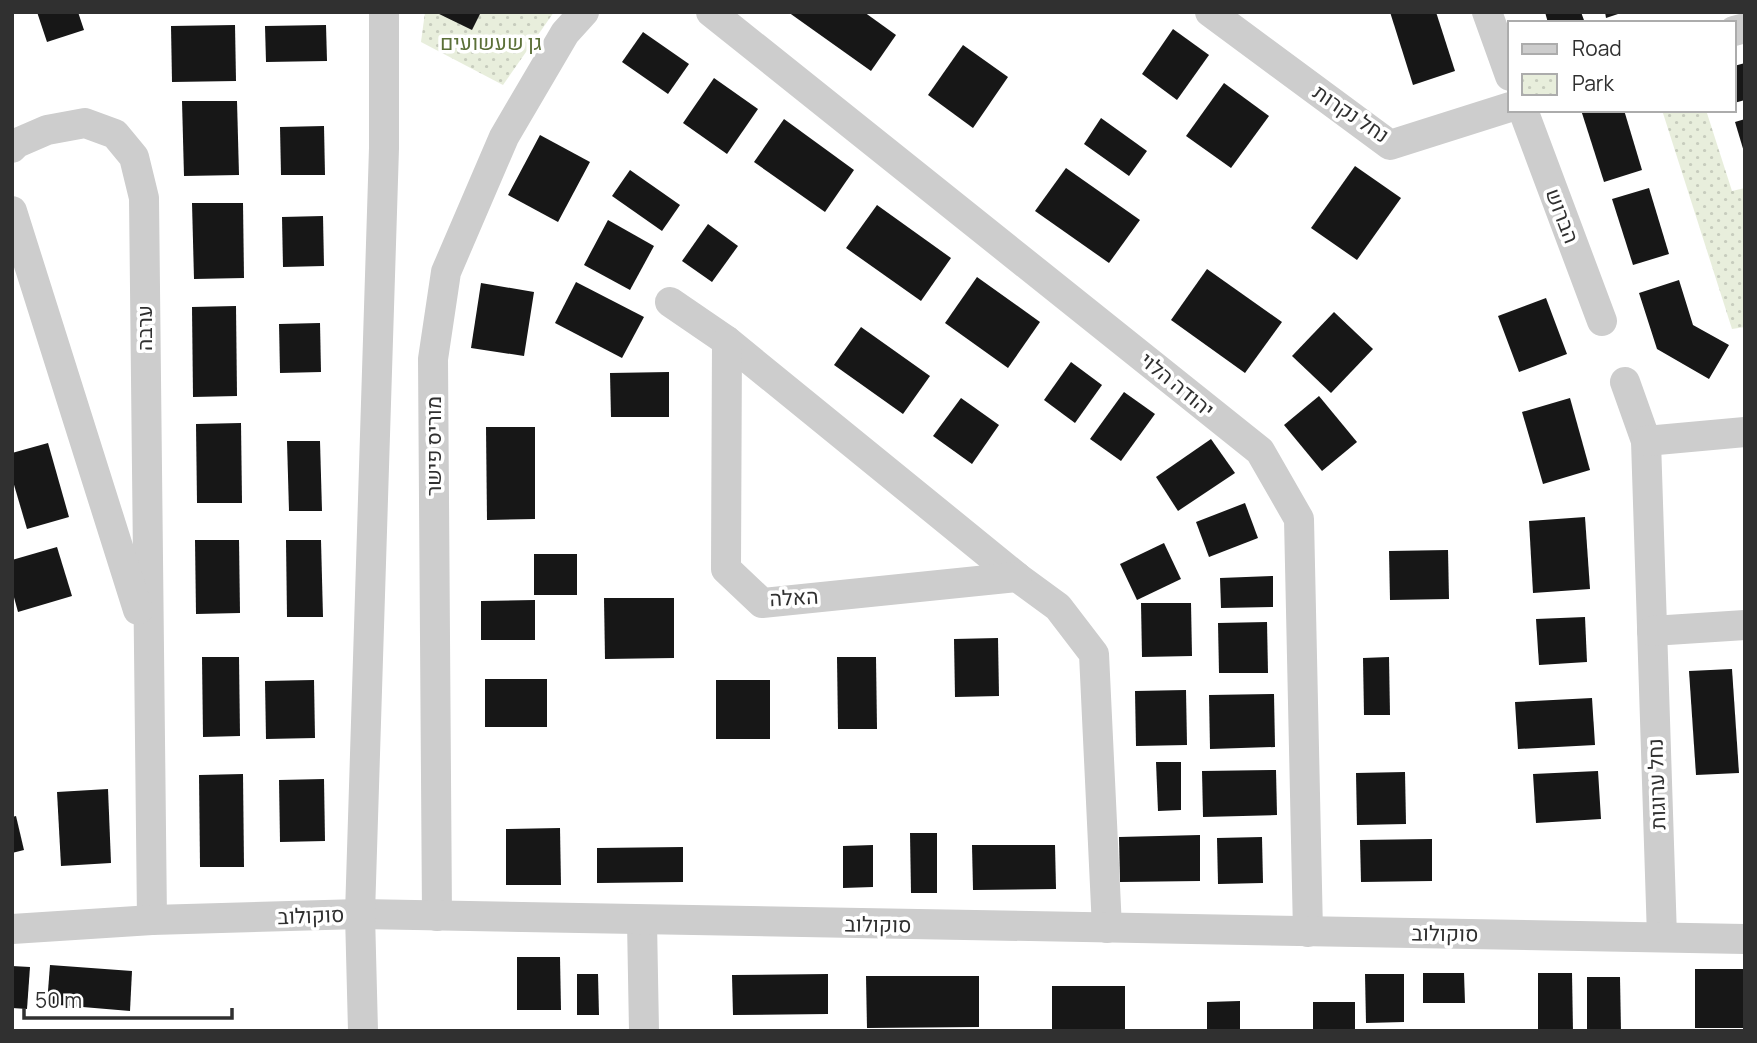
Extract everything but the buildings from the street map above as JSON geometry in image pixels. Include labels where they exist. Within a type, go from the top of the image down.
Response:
[{"type":"street","points":[[363,1031],[360,914],[384,162],[384,12]]},
{"type":"street","name":"מוריס פישר","points":[[437,916],[433,359],[446,272],[504,137],[565,33],[584,12]]},
{"type":"street","name":"יהודה הלוי","points":[[711,12],[1260,452],[1299,519],[1308,932]]},
{"type":"street","name":"נחל נקרות","points":[[1210,12],[1390,145],[1508,108]]},
{"type":"street","points":[[1487,12],[1508,70]]},
{"type":"street","name":"הברוש","points":[[1524,112],[1602,321]]},
{"type":"street","name":"ערבה","points":[[12,148],[17,143],[47,130],[85,123],[115,134],[134,157],[144,198],[152,920]]},
{"type":"street","name":"ערבה","points":[[12,211],[147,640]]},
{"type":"street","points":[[670,302],[727,341],[1017,578],[1058,607],[1094,654],[1107,928]]},
{"type":"street","name":"האלה","points":[[727,341],[726,569],[762,603],[1017,578]]},
{"type":"street","name":"נחל ערוגות","points":[[1625,382],[1646,441],[1662,937]]},
{"type":"street","points":[[1646,441],[1745,432]]},
{"type":"street","points":[[1653,631],[1745,625]]},
{"type":"street","name":"סוקולוב","points":[[12,929],[152,920],[360,914],[1745,939]]},
{"type":"street","points":[[642,921],[644,1031]]},
{"type":"green space","name":"גן שעשועים","points":[[425,12],[554,12],[503,85],[421,42]]},
{"type":"green space","points":[[1663,112],[1707,112],[1732,191],[1745,188],[1745,327],[1732,329]]}]
